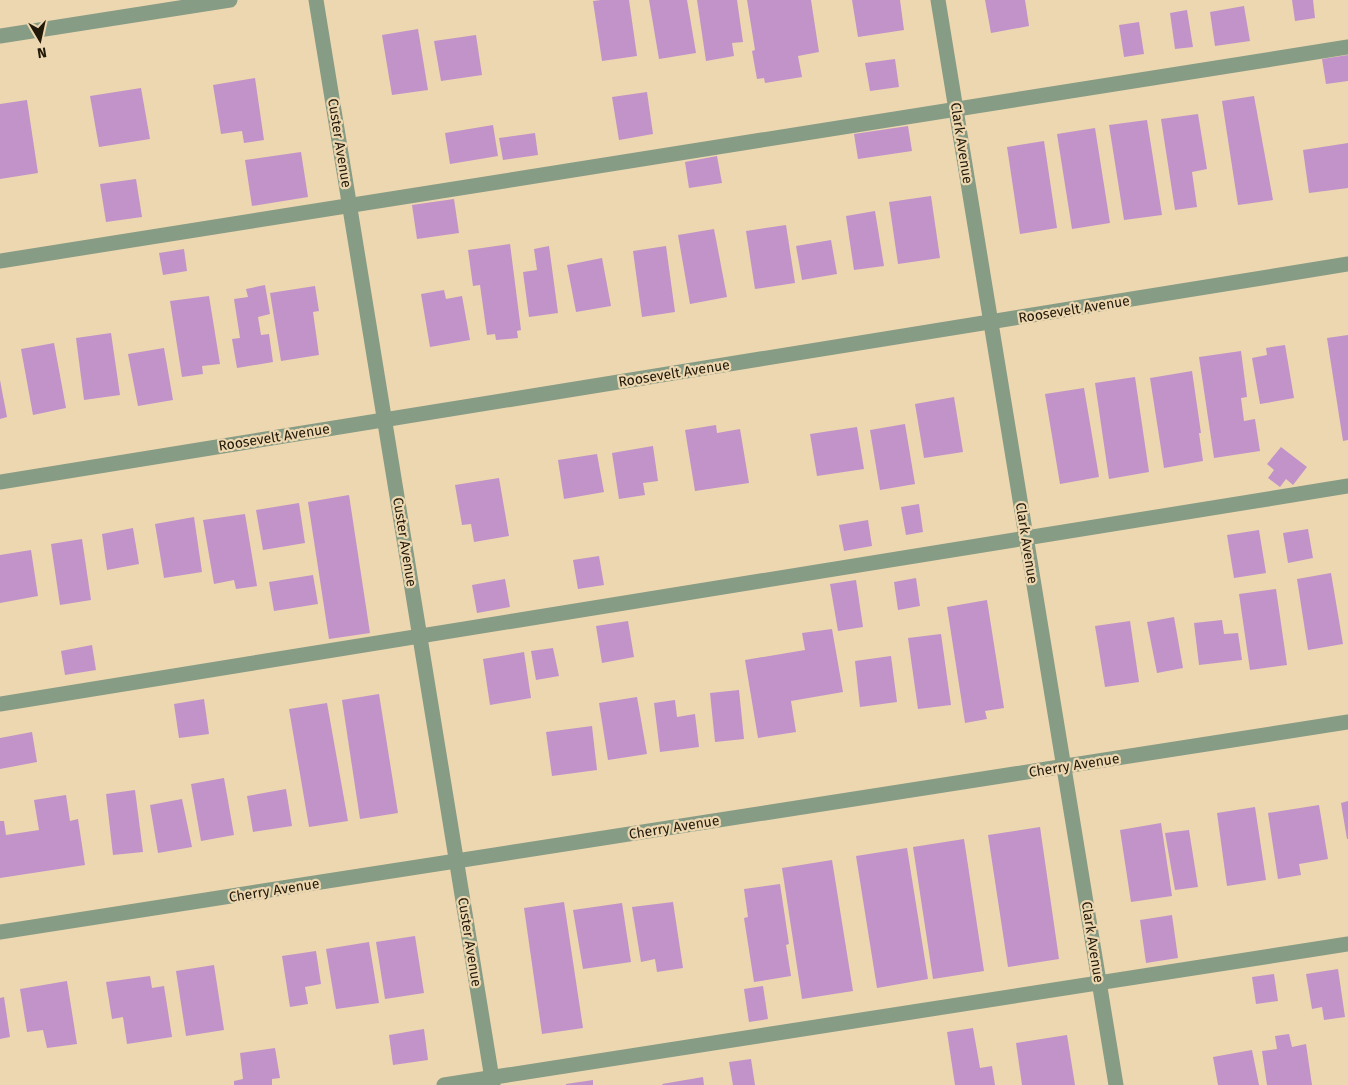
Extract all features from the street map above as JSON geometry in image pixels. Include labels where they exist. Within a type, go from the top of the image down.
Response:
[{"type":"street","points":[[0,36],[230,0]]},
{"type":"street","name":"Custer Avenue","points":[[316,0],[493,1081]]},
{"type":"street","name":"Clark Avenue","points":[[938,0],[1116,1085]]},
{"type":"street","points":[[0,261],[1348,47]]},
{"type":"street","name":"Roosevelt Avenue","points":[[0,482],[1348,264]]},
{"type":"street","points":[[0,704],[1348,486]]},
{"type":"street","name":"Cherry Avenue","points":[[0,932],[1348,722]]},
{"type":"street","points":[[444,1085],[493,1081],[1348,944]]},
{"type":"building","points":[[629,0],[637,56],[602,61],[593,1]]},
{"type":"building","points":[[649,0],[687,0],[696,53],[659,59]]},
{"type":"building","points":[[697,0],[737,0],[743,42],[732,43],[734,56],[706,61]]},
{"type":"building","points":[[747,0],[811,0],[819,52],[798,56],[802,77],[765,83],[764,78],[757,79],[752,51],[755,50]]},
{"type":"building","points":[[852,0],[900,0],[904,30],[858,37]]},
{"type":"building","points":[[985,0],[1025,0],[1029,26],[991,33]]},
{"type":"building","points":[[1292,0],[1313,0],[1315,18],[1295,21]]},
{"type":"building","points":[[1244,6],[1250,41],[1215,46],[1210,12]]},
{"type":"building","points":[[1187,10],[1193,47],[1175,49],[1170,13]]},
{"type":"building","points":[[1139,22],[1144,54],[1124,57],[1119,25]]},
{"type":"building","points":[[418,29],[428,90],[392,95],[382,35]]},
{"type":"building","points":[[476,35],[482,75],[441,81],[434,41]]},
{"type":"building","points":[[1348,55],[1348,81],[1326,84],[1322,59]]},
{"type":"building","points":[[895,59],[899,87],[870,91],[865,63]]},
{"type":"building","points":[[255,78],[264,140],[244,143],[242,131],[221,134],[213,85]]},
{"type":"building","points":[[141,88],[150,139],[99,147],[90,96]]},
{"type":"building","points":[[647,92],[653,134],[619,140],[612,97]]},
{"type":"building","points":[[1254,96],[1273,200],[1238,205],[1222,101]]},
{"type":"building","points":[[27,100],[38,173],[0,179],[0,104]]},
{"type":"building","points":[[1198,114],[1207,169],[1192,172],[1197,207],[1175,210],[1161,119]]},
{"type":"building","points":[[1147,120],[1162,215],[1124,220],[1109,125]]},
{"type":"building","points":[[493,125],[498,156],[450,164],[445,133]]},
{"type":"building","points":[[908,126],[912,151],[858,159],[854,134]]},
{"type":"building","points":[[1095,128],[1110,223],[1072,229],[1057,134]]},
{"type":"building","points":[[535,133],[538,155],[503,160],[499,138]]},
{"type":"building","points":[[1044,141],[1057,228],[1020,234],[1007,147]]},
{"type":"building","points":[[1348,143],[1348,188],[1309,193],[1303,150]]},
{"type":"building","points":[[301,152],[308,197],[252,206],[245,160]]},
{"type":"building","points":[[717,156],[722,183],[689,188],[685,162]]},
{"type":"building","points":[[136,179],[142,217],[106,222],[100,184]]},
{"type":"building","points":[[931,196],[940,258],[898,264],[889,202]]},
{"type":"building","points":[[454,199],[459,233],[417,239],[412,205]]},
{"type":"building","points":[[875,211],[884,266],[854,270],[846,216]]},
{"type":"building","points":[[786,225],[795,283],[755,289],[746,231]]},
{"type":"building","points":[[714,229],[727,297],[690,304],[678,235]]},
{"type":"building","points":[[831,240],[837,274],[802,280],[796,246]]},
{"type":"building","points":[[510,244],[521,330],[517,331],[518,338],[496,340],[495,334],[487,335],[480,285],[473,286],[468,250]]},
{"type":"building","points":[[549,246],[558,313],[529,317],[523,272],[537,270],[534,249]]},
{"type":"building","points":[[666,246],[675,312],[642,317],[633,251]]},
{"type":"building","points":[[184,249],[187,271],[163,275],[159,253]]},
{"type":"building","points":[[602,258],[611,306],[576,312],[567,265]]},
{"type":"building","points":[[265,285],[270,314],[258,317],[261,335],[269,334],[273,362],[237,368],[232,339],[240,338],[234,299],[248,297],[246,289]]},
{"type":"building","points":[[315,286],[319,311],[313,312],[319,355],[281,361],[270,293]]},
{"type":"building","points":[[444,290],[446,299],[462,296],[470,340],[430,347],[421,294]]},
{"type":"building","points":[[209,296],[220,364],[202,366],[203,374],[182,377],[170,301]]},
{"type":"building","points":[[111,333],[120,395],[84,400],[76,338]]},
{"type":"building","points":[[1348,335],[1348,440],[1343,441],[1327,338]]},
{"type":"building","points":[[54,343],[66,408],[33,415],[21,349]]},
{"type":"building","points":[[1285,345],[1294,398],[1260,404],[1252,358],[1267,355],[1266,348]]},
{"type":"building","points":[[164,348],[173,400],[138,406],[128,354]]},
{"type":"building","points":[[1241,351],[1247,397],[1241,398],[1244,421],[1255,419],[1260,451],[1214,458],[1199,357]]},
{"type":"building","points":[[1192,371],[1203,461],[1164,468],[1150,378]]},
{"type":"building","points":[[1135,377],[1149,472],[1109,479],[1095,383]]},
{"type":"building","points":[[0,380],[7,417],[0,419]]},
{"type":"building","points":[[1084,388],[1099,477],[1060,484],[1045,394]]},
{"type":"building","points":[[954,397],[963,452],[924,458],[915,404]]},
{"type":"building","points":[[905,424],[915,484],[880,490],[870,430]]},
{"type":"building","points":[[716,425],[717,433],[740,429],[749,483],[695,491],[685,430]]},
{"type":"building","points":[[857,427],[864,469],[817,476],[810,434]]},
{"type":"building","points":[[653,446],[658,481],[643,483],[645,495],[619,499],[612,453]]},
{"type":"building","points":[[1281,447],[1307,467],[1293,485],[1286,479],[1280,487],[1268,478],[1274,470],[1267,464]]},
{"type":"building","points":[[597,454],[604,492],[564,499],[558,460]]},
{"type":"building","points":[[499,478],[509,536],[474,542],[471,524],[462,525],[455,485]]},
{"type":"building","points":[[349,495],[370,633],[329,639],[308,502]]},
{"type":"building","points":[[299,503],[305,543],[263,550],[256,510]]},
{"type":"building","points":[[919,504],[923,532],[906,535],[901,507]]},
{"type":"building","points":[[245,514],[257,586],[236,589],[234,580],[214,584],[203,520]]},
{"type":"building","points":[[194,517],[202,572],[164,578],[155,524]]},
{"type":"building","points":[[868,520],[872,546],[844,551],[839,525]]},
{"type":"building","points":[[133,528],[139,564],[107,570],[102,534]]},
{"type":"building","points":[[1308,529],[1313,558],[1288,563],[1283,533]]},
{"type":"building","points":[[1259,530],[1266,573],[1234,578],[1227,535]]},
{"type":"building","points":[[82,539],[91,600],[60,605],[51,544]]},
{"type":"building","points":[[31,550],[38,596],[0,603],[0,555]]},
{"type":"building","points":[[599,556],[604,585],[578,589],[573,560]]},
{"type":"building","points":[[1331,573],[1343,644],[1308,650],[1297,579]]},
{"type":"building","points":[[313,575],[318,604],[274,611],[269,582]]},
{"type":"building","points":[[916,578],[920,606],[898,610],[894,582]]},
{"type":"building","points":[[505,579],[510,607],[477,613],[472,585]]},
{"type":"building","points":[[856,580],[863,627],[838,631],[830,584]]},
{"type":"building","points":[[1276,589],[1287,665],[1250,670],[1239,594]]},
{"type":"building","points":[[987,600],[1004,708],[985,711],[987,719],[965,723],[947,607]]},
{"type":"building","points":[[1174,617],[1183,668],[1157,673],[1147,622]]},
{"type":"building","points":[[1222,620],[1224,634],[1238,633],[1242,660],[1199,665],[1194,623]]},
{"type":"building","points":[[628,621],[634,657],[602,663],[596,626]]},
{"type":"building","points":[[1130,621],[1139,682],[1105,687],[1095,626]]},
{"type":"building","points":[[832,629],[843,692],[791,701],[796,732],[758,738],[745,660],[805,650],[802,633]]},
{"type":"building","points":[[941,634],[951,705],[918,709],[908,638]]},
{"type":"building","points":[[92,645],[96,670],[65,675],[61,651]]},
{"type":"building","points":[[553,648],[559,676],[536,680],[531,651]]},
{"type":"building","points":[[524,652],[531,698],[490,705],[483,659]]},
{"type":"building","points":[[891,656],[897,702],[860,707],[855,661]]},
{"type":"building","points":[[739,690],[744,739],[715,742],[710,693]]},
{"type":"building","points":[[379,694],[398,813],[360,819],[342,700]]},
{"type":"building","points":[[637,697],[647,754],[608,760],[599,703]]},
{"type":"building","points":[[204,699],[209,734],[179,738],[174,704]]},
{"type":"building","points":[[675,700],[677,717],[695,714],[699,747],[660,752],[654,703]]},
{"type":"building","points":[[327,703],[348,821],[309,827],[289,709]]},
{"type":"building","points":[[592,726],[597,770],[552,776],[546,732]]},
{"type":"building","points":[[32,732],[37,762],[0,769],[0,738]]},
{"type":"building","points":[[224,778],[234,835],[201,841],[191,784]]},
{"type":"building","points":[[286,789],[292,826],[253,832],[247,796]]},
{"type":"building","points":[[135,790],[143,852],[113,855],[106,794]]},
{"type":"building","points":[[66,795],[70,821],[78,819],[85,865],[0,878],[0,821],[4,821],[6,835],[39,830],[34,800]]},
{"type":"building","points":[[182,799],[192,847],[158,853],[150,805]]},
{"type":"building","points":[[1348,801],[1348,839],[1347,839],[1341,803]]},
{"type":"building","points":[[1319,805],[1328,859],[1299,864],[1301,875],[1278,879],[1268,813]]},
{"type":"building","points":[[1255,807],[1266,880],[1227,886],[1217,813]]},
{"type":"building","points":[[1161,823],[1172,896],[1131,902],[1120,830]]},
{"type":"building","points":[[1040,827],[1059,959],[1008,967],[988,835]]},
{"type":"building","points":[[1189,830],[1198,887],[1175,890],[1165,833]]},
{"type":"building","points":[[964,839],[984,971],[933,979],[913,847]]},
{"type":"building","points":[[907,848],[928,979],[877,988],[856,856]]},
{"type":"building","points":[[832,860],[853,991],[802,999],[782,868]]},
{"type":"building","points":[[780,884],[789,944],[786,945],[791,976],[754,982],[744,918],[748,917],[744,889]]},
{"type":"building","points":[[564,902],[583,1028],[542,1034],[524,908]]},
{"type":"building","points":[[673,902],[683,968],[657,972],[655,959],[641,962],[632,907]]},
{"type":"building","points":[[622,903],[631,962],[583,969],[573,910]]},
{"type":"building","points":[[1172,915],[1178,958],[1146,963],[1140,920]]},
{"type":"building","points":[[415,936],[424,993],[385,999],[376,942]]},
{"type":"building","points":[[369,942],[379,1003],[336,1009],[326,949]]},
{"type":"building","points":[[316,951],[321,984],[305,987],[308,1004],[290,1007],[282,956]]},
{"type":"building","points":[[214,965],[224,1030],[186,1036],[176,971]]},
{"type":"building","points":[[1338,969],[1345,1017],[1324,1020],[1322,1007],[1312,1009],[1306,974]]},
{"type":"building","points":[[1274,974],[1278,1001],[1256,1004],[1252,977]]},
{"type":"building","points":[[150,976],[152,988],[164,986],[172,1037],[127,1044],[123,1017],[112,1019],[106,982]]},
{"type":"building","points":[[67,981],[77,1044],[47,1048],[43,1030],[27,1032],[20,989]]},
{"type":"building","points":[[763,986],[768,1019],[749,1022],[744,989]]},
{"type":"building","points":[[4,997],[10,1037],[0,1039],[0,998]]},
{"type":"building","points":[[973,1028],[980,1068],[992,1066],[995,1085],[955,1085],[947,1032]]},
{"type":"building","points":[[424,1029],[428,1060],[393,1065],[389,1035]]},
{"type":"building","points":[[1289,1034],[1292,1047],[1306,1044],[1312,1085],[1267,1085],[1262,1051],[1277,1049],[1275,1036]]},
{"type":"building","points":[[1067,1035],[1075,1085],[1022,1085],[1016,1043]]},
{"type":"building","points":[[275,1048],[280,1078],[272,1079],[272,1085],[234,1085],[234,1081],[243,1079],[240,1053]]},
{"type":"building","points":[[1252,1050],[1259,1085],[1218,1085],[1213,1057]]},
{"type":"building","points":[[751,1059],[755,1085],[733,1085],[729,1062]]},
{"type":"building","points":[[703,1077],[704,1085],[662,1084]]},
{"type":"building","points":[[593,1080],[593,1085],[566,1085],[566,1084]]}]
